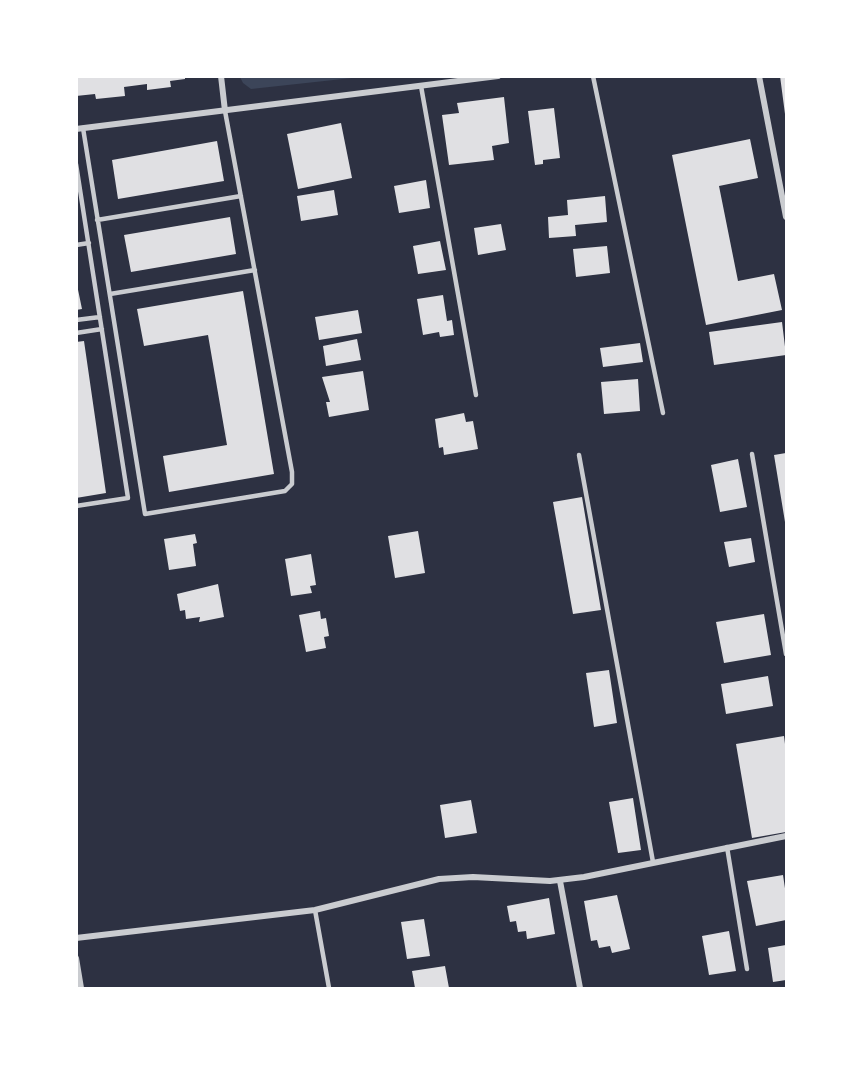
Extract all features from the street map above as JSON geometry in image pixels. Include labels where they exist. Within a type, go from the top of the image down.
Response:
[{"type":"street","points":[[221,76],[225,111]]},
{"type":"street","points":[[80,129],[498,76]]},
{"type":"street","points":[[759,76],[786,217]]},
{"type":"street","points":[[76,938],[315,910],[370,899],[411,885],[439,879],[473,877],[560,881],[786,836]]},
{"type":"street","points":[[560,881],[580,988]]},
{"type":"street","points":[[76,958],[81,988]]},
{"type":"lane","points":[[594,76],[663,413]]},
{"type":"lane","points":[[421,86],[476,395]]},
{"type":"lane","points":[[80,129],[110,294],[145,514],[285,491],[292,484],[292,472],[225,111]]},
{"type":"lane","points":[[76,164],[128,498],[76,506]]},
{"type":"lane","points":[[97,219],[241,196]]},
{"type":"lane","points":[[76,245],[89,243]]},
{"type":"lane","points":[[110,294],[255,270]]},
{"type":"lane","points":[[76,320],[100,317]]},
{"type":"lane","points":[[76,333],[102,329]]},
{"type":"lane","points":[[752,454],[786,654]]},
{"type":"lane","points":[[579,455],[653,862]]},
{"type":"lane","points":[[727,846],[747,969]]},
{"type":"lane","points":[[315,910],[329,988]]},
{"type":"shaded area","points":[[270,76],[271,78],[361,77],[251,89],[243,83],[240,77]]},
{"type":"building","points":[[76,76],[185,76],[185,79],[170,81],[171,87],[147,90],[147,84],[124,87],[125,96],[96,99],[95,94],[76,96]]},
{"type":"building","points":[[780,76],[786,76],[786,114],[785,114]]},
{"type":"building","points":[[504,97],[509,143],[492,146],[494,160],[449,165],[442,115],[459,113],[457,103]]},
{"type":"building","points":[[554,108],[560,158],[543,160],[543,164],[535,165],[528,111]]},
{"type":"building","points":[[341,123],[352,178],[298,189],[287,134]]},
{"type":"building","points":[[750,139],[758,178],[719,186],[738,281],[774,274],[782,310],[706,325],[672,155]]},
{"type":"building","points":[[217,141],[224,181],[118,199],[112,160]]},
{"type":"building","points":[[426,180],[430,208],[399,213],[394,186]]},
{"type":"building","points":[[334,190],[338,215],[301,221],[297,196]]},
{"type":"building","points":[[605,196],[607,222],[575,225],[576,236],[549,238],[548,217],[568,215],[567,200]]},
{"type":"building","points":[[230,217],[236,254],[131,272],[124,235]]},
{"type":"building","points":[[501,224],[506,250],[478,255],[474,228]]},
{"type":"building","points":[[440,241],[446,270],[418,274],[413,246]]},
{"type":"building","points":[[607,246],[610,273],[576,277],[573,249]]},
{"type":"building","points":[[76,280],[82,309],[76,310]]},
{"type":"building","points":[[243,291],[274,474],[169,492],[163,456],[227,445],[208,335],[144,346],[137,309]]},
{"type":"building","points":[[443,295],[447,321],[452,320],[454,335],[440,337],[439,332],[423,335],[417,299]]},
{"type":"building","points":[[358,310],[362,333],[319,340],[315,317]]},
{"type":"building","points":[[782,322],[786,355],[714,365],[709,332]]},
{"type":"building","points":[[357,339],[361,360],[326,366],[323,346]]},
{"type":"building","points":[[84,341],[106,493],[76,498],[76,342]]},
{"type":"building","points":[[640,343],[643,362],[603,367],[600,348]]},
{"type":"building","points":[[363,371],[369,410],[329,417],[326,402],[330,402],[322,377]]},
{"type":"building","points":[[638,379],[640,411],[604,414],[601,382]]},
{"type":"building","points":[[464,413],[466,422],[473,421],[478,449],[444,455],[443,447],[439,448],[435,419]]},
{"type":"building","points":[[786,453],[786,522],[785,522],[774,455]]},
{"type":"building","points":[[738,459],[747,507],[720,512],[711,465]]},
{"type":"building","points":[[582,497],[601,610],[573,614],[553,502]]},
{"type":"building","points":[[418,531],[425,573],[395,578],[388,536]]},
{"type":"building","points":[[195,534],[197,543],[193,544],[196,566],[169,570],[164,539]]},
{"type":"building","points":[[751,538],[755,562],[729,567],[724,542]]},
{"type":"building","points":[[311,554],[316,585],[310,586],[312,593],[291,596],[285,559]]},
{"type":"building","points":[[218,584],[224,617],[199,622],[200,617],[186,619],[185,610],[180,611],[177,594]]},
{"type":"building","points":[[320,611],[321,619],[326,618],[329,636],[324,637],[326,648],[306,652],[299,615]]},
{"type":"building","points":[[764,614],[771,655],[724,663],[716,622]]},
{"type":"building","points":[[609,670],[617,723],[594,727],[586,673]]},
{"type":"building","points":[[768,676],[773,706],[726,714],[721,684]]},
{"type":"building","points":[[784,736],[786,832],[752,838],[736,744]]},
{"type":"building","points":[[633,798],[641,850],[618,853],[609,802]]},
{"type":"building","points":[[471,800],[477,833],[445,838],[440,805]]},
{"type":"building","points":[[783,875],[786,920],[756,926],[747,881]]},
{"type":"building","points":[[617,895],[630,949],[612,953],[610,946],[599,948],[597,940],[591,941],[584,901]]},
{"type":"building","points":[[549,898],[555,934],[527,939],[526,931],[518,932],[516,921],[510,922],[507,906]]},
{"type":"building","points":[[424,919],[430,956],[407,959],[401,922]]},
{"type":"building","points":[[729,931],[736,971],[709,975],[702,936]]},
{"type":"building","points":[[786,945],[786,980],[773,982],[768,948]]},
{"type":"building","points":[[445,966],[449,988],[415,988],[412,971]]}]
